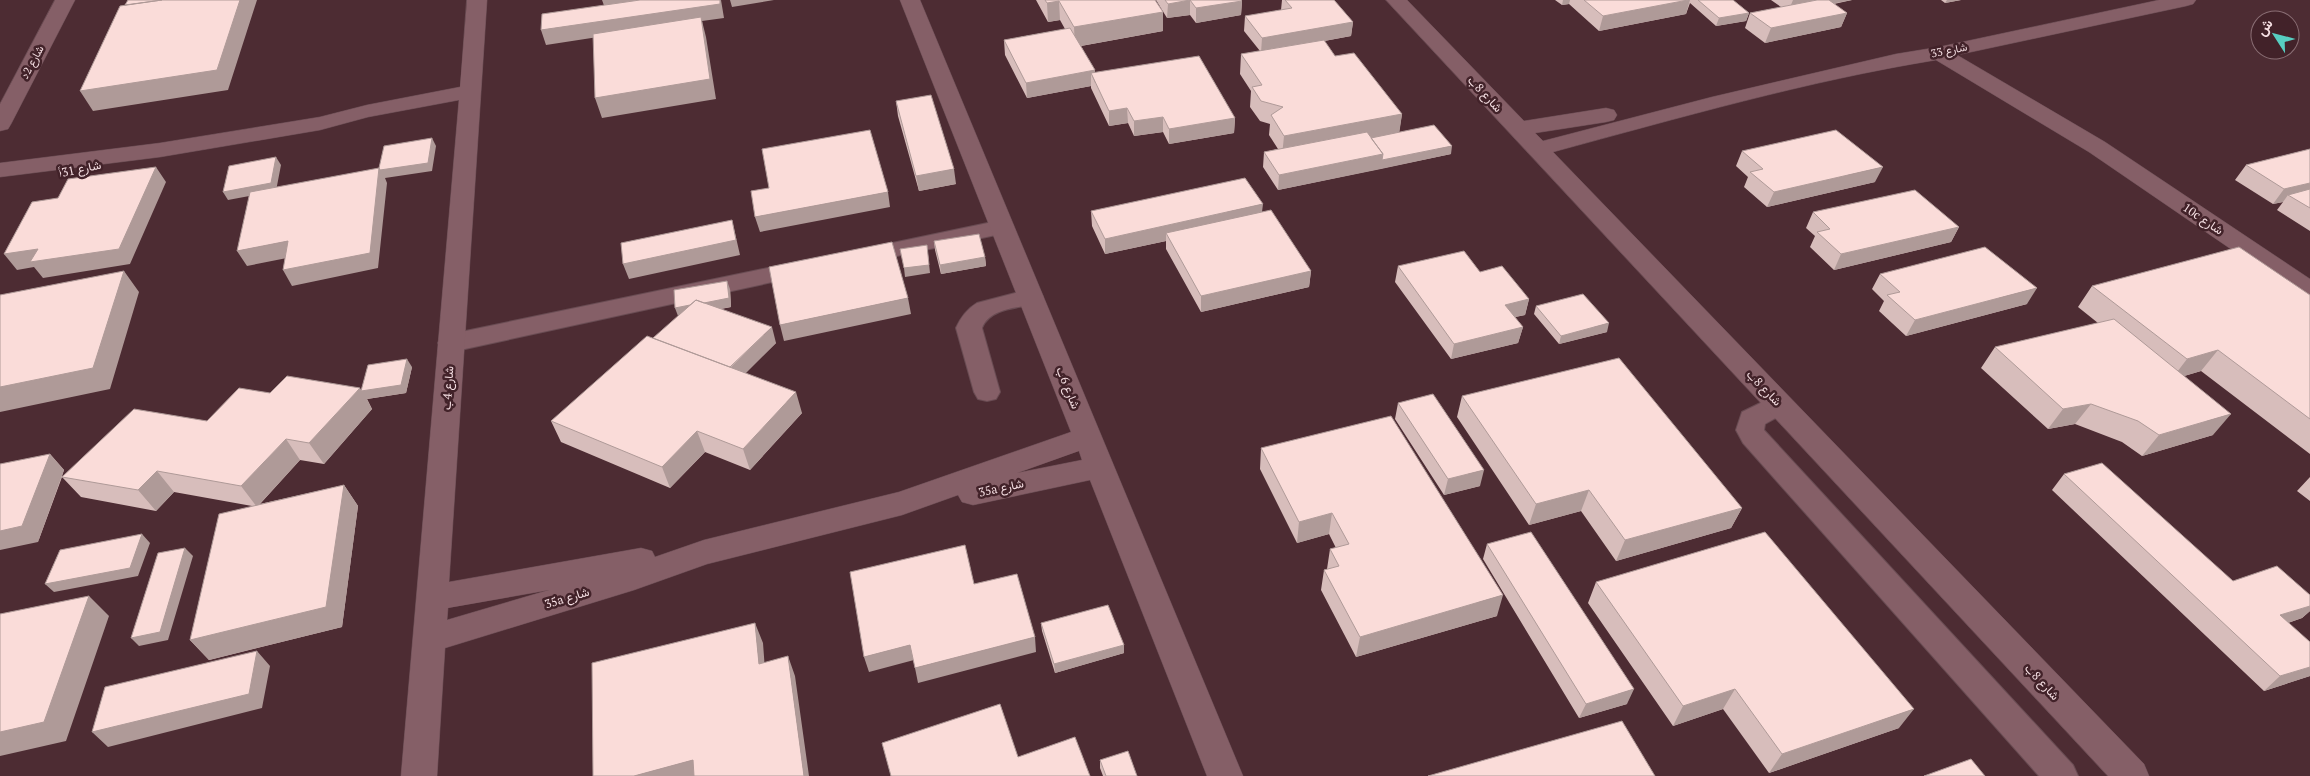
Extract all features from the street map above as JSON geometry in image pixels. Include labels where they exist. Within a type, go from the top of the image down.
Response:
[{"type":"street","name":"شارع 2د","points":[[0,124],[65,0]]},
{"type":"street","name":"شارع 4ب","points":[[418,776],[477,0]]},
{"type":"street","name":"شارع 6ب","points":[[910,0],[1225,776]]},
{"type":"street","name":"شارع 8ب","points":[[1396,0],[2131,776]]},
{"type":"street","name":"شارع 33","points":[[1538,149],[1712,103],[1896,60],[1939,53],[2186,0]]},
{"type":"street","name":"10c شارع","points":[[1964,47],[2059,115],[2096,147]]},
{"type":"street","name":"10c شارع","points":[[1939,53],[2096,147],[2310,291]]},
{"type":"street","name":"شارع 31أ","points":[[0,170],[160,150],[469,100]]},
{"type":"street","name":"شارع 33","points":[[1518,129],[1659,107],[1712,103]]},
{"type":"street","name":"شارع 31أ","points":[[0,185],[96,166],[160,150]]},
{"type":"street","name":"35a شارع","points":[[429,640],[625,580],[704,552],[902,503],[1088,437]]},
{"type":"street","name":"35a شارع","points":[[902,503],[979,493],[1100,467]]},
{"type":"street","name":"35a شارع","points":[[432,598],[650,558],[704,552]]},
{"type":"lane","points":[[451,342],[1002,227]]},
{"type":"lane","points":[[987,392],[969,328],[971,322],[974,316],[988,308],[1031,296]]},
{"type":"lane","points":[[1779,404],[1752,419],[1750,430],[1753,436],[2061,776]]},
{"type":"building","points":[[128,0],[162,0],[125,5]]},
{"type":"building","points":[[162,0],[240,0],[217,70],[80,91],[120,6]]},
{"type":"building","points":[[640,0],[720,0],[720,4],[541,30],[542,14]]},
{"type":"building","points":[[1045,0],[1155,0],[1163,12],[1074,27],[1059,1],[1047,3]]},
{"type":"building","points":[[1165,0],[1190,0],[1168,4]]},
{"type":"building","points":[[1190,0],[1241,0],[1242,1],[1196,8]]},
{"type":"building","points":[[1285,0],[1334,0],[1353,22],[1262,38],[1245,16],[1292,8]]},
{"type":"building","points":[[1584,0],[1688,0],[1603,16]]},
{"type":"building","points":[[1698,0],[1733,0],[1749,13],[1719,18]]},
{"type":"building","points":[[1817,0],[1829,0],[1847,13],[1771,28],[1750,13]]},
{"type":"building","points":[[701,17],[710,79],[595,98],[593,34]]},
{"type":"building","points":[[1070,28],[1095,70],[1026,83],[1004,40]]},
{"type":"building","points":[[1324,40],[1335,56],[1354,53],[1402,114],[1284,136],[1271,115],[1283,107],[1261,101],[1252,87],[1262,85],[1241,54]]},
{"type":"building","points":[[1199,56],[1235,118],[1169,129],[1163,117],[1134,121],[1127,108],[1109,111],[1091,73]]},
{"type":"building","points":[[931,95],[954,169],[916,176],[896,101]]},
{"type":"building","points":[[1434,125],[1452,146],[1382,160],[1383,154],[1371,138]]},
{"type":"building","points":[[870,130],[888,192],[755,217],[751,191],[769,188],[762,149]]},
{"type":"building","points":[[1836,130],[1883,167],[1774,192],[1750,172],[1763,169],[1742,151]]},
{"type":"building","points":[[1367,132],[1383,154],[1279,175],[1264,152]]},
{"type":"building","points":[[432,138],[428,163],[380,170],[384,146]]},
{"type":"building","points":[[2310,149],[2310,183],[2284,189],[2246,165]]},
{"type":"building","points":[[276,157],[271,183],[223,192],[229,166]]},
{"type":"building","points":[[156,167],[119,249],[30,262],[38,249],[4,254],[32,202],[58,198],[68,179]]},
{"type":"building","points":[[379,168],[370,253],[283,270],[288,241],[237,251],[250,192]]},
{"type":"building","points":[[1245,178],[1263,204],[1105,239],[1091,211]]},
{"type":"building","points":[[2310,189],[2310,208],[2288,195]]},
{"type":"building","points":[[1915,190],[1959,227],[1841,254],[1817,232],[1830,229],[1813,212]]},
{"type":"building","points":[[1271,210],[1311,271],[1201,296],[1166,233]]},
{"type":"building","points":[[732,220],[736,240],[623,264],[621,243]]},
{"type":"building","points":[[979,234],[985,257],[940,265],[934,241]]},
{"type":"building","points":[[892,242],[908,298],[780,325],[769,267]]},
{"type":"building","points":[[927,245],[929,265],[904,268],[900,249]]},
{"type":"building","points":[[1985,247],[2037,288],[1915,320],[1887,295],[1900,292],[1880,274]]},
{"type":"building","points":[[2239,247],[2310,295],[2310,419],[2218,350],[2187,359],[2092,286]]},
{"type":"building","points":[[1464,251],[1480,272],[1502,266],[1529,299],[1505,305],[1523,327],[1454,344],[1398,266]]},
{"type":"building","points":[[124,271],[93,368],[0,387],[0,295]]},
{"type":"building","points":[[727,281],[729,298],[704,303],[696,300],[690,305],[675,308],[674,290]]},
{"type":"building","points":[[1583,294],[1609,323],[1561,336],[1536,306]]},
{"type":"building","points":[[696,300],[772,327],[730,367],[653,338]]},
{"type":"building","points":[[2114,319],[2231,414],[2159,435],[2138,421],[2091,404],[2063,409],[1995,347]]},
{"type":"building","points":[[647,336],[796,392],[743,449],[697,431],[662,467],[551,421]]},
{"type":"building","points":[[1619,358],[1742,508],[1625,540],[1589,490],[1536,504],[1462,396]]},
{"type":"building","points":[[407,359],[401,385],[361,391],[368,365]]},
{"type":"building","points":[[287,376],[360,388],[309,443],[286,439],[241,486],[157,471],[138,490],[62,477],[134,409],[207,421],[239,388],[270,393]]},
{"type":"building","points":[[1433,394],[1484,470],[1448,479],[1398,403]]},
{"type":"building","points":[[1391,416],[1503,595],[1360,637],[1324,570],[1339,566],[1330,549],[1349,544],[1332,513],[1299,522],[1261,448]]},
{"type":"building","points":[[50,454],[22,526],[0,531],[0,464]]},
{"type":"building","points":[[2102,463],[2233,581],[2277,566],[2310,595],[2310,606],[2280,615],[2310,642],[2310,667],[2280,676],[2064,474]]},
{"type":"building","points":[[344,485],[326,607],[190,640],[219,514]]},
{"type":"building","points":[[1531,532],[1634,689],[1586,704],[1487,544]]},
{"type":"building","points":[[1765,532],[1914,709],[1782,754],[1735,689],[1683,706],[1596,582]]},
{"type":"building","points":[[142,534],[130,568],[45,584],[60,550]]},
{"type":"building","points":[[965,545],[974,584],[1017,574],[1035,637],[915,668],[910,645],[864,657],[850,572]]},
{"type":"building","points":[[185,548],[160,632],[131,638],[158,553]]},
{"type":"building","points":[[89,596],[44,722],[0,732],[0,614]]},
{"type":"building","points":[[1108,605],[1124,645],[1054,664],[1041,623]]},
{"type":"building","points":[[755,623],[759,664],[788,656],[804,776],[694,776],[693,760],[634,776],[593,776],[592,663]]},
{"type":"building","points":[[257,651],[249,694],[92,732],[105,687]]},
{"type":"building","points":[[1000,704],[1018,757],[1075,737],[1090,776],[891,776],[882,743]]},
{"type":"building","points":[[1622,721],[1655,776],[1428,776]]},
{"type":"building","points":[[1128,751],[1137,776],[1106,776],[1100,760]]},
{"type":"building","points":[[1971,759],[1985,776],[1924,776]]}]
